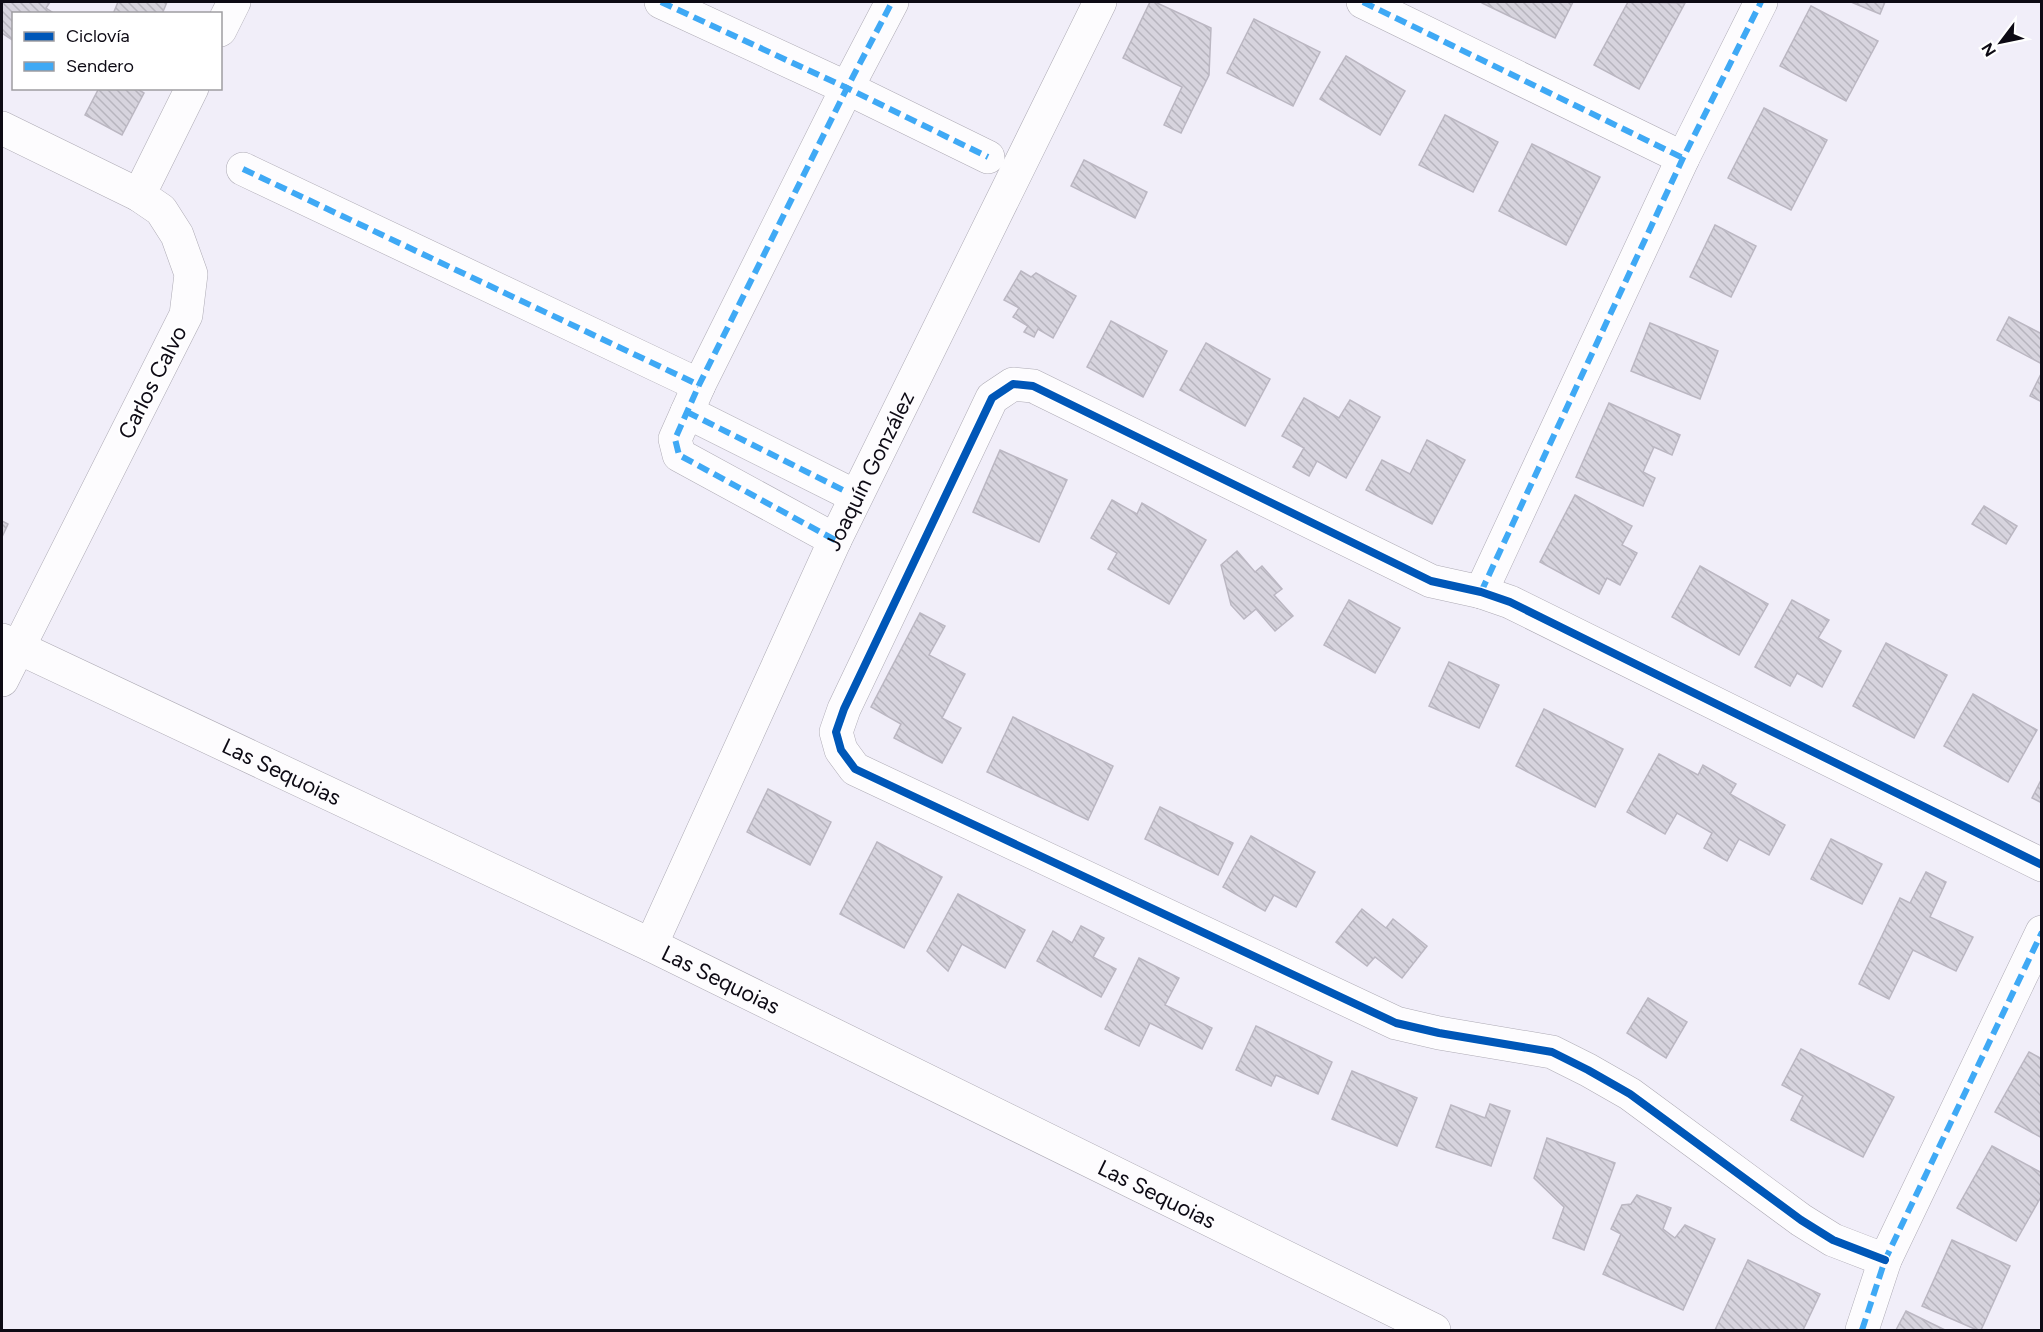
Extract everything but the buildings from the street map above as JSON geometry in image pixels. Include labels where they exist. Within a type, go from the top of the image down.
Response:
[{"type":"street","points":[[222,26],[234,2]]},
{"type":"street","points":[[661,2],[847,88],[988,157]]},
{"type":"street","points":[[835,540],[678,455],[675,439],[693,398],[892,2]]},
{"type":"street","name":"Joaquín González","points":[[651,945],[835,540],[1100,2]]},
{"type":"street","points":[[1363,2],[1683,158]]},
{"type":"street","points":[[1481,592],[1683,158],[1761,2]]},
{"type":"street","points":[[139,195],[191,90]]},
{"type":"street","name":"Carlos Calvo","points":[[2,128],[139,195],[161,210],[177,235],[191,274],[186,315],[10,643],[2,680]]},
{"type":"street","points":[[243,169],[693,398],[843,490]]},
{"type":"street","points":[[1885,1260],[1833,1240],[1801,1220],[1630,1094],[1552,1052],[1439,1033],[1396,1023],[855,769],[841,750],[836,732],[844,709],[992,398],[1013,384],[1033,386],[1431,581],[1481,592],[1510,602],[2042,865]]},
{"type":"street","name":"Las Sequoias","points":[[10,643],[651,945],[1434,1330]]},
{"type":"street","points":[[1862,1330],[1885,1260],[2042,932]]},
{"type":"marked path","points":[[661,2],[847,88],[988,157]]},
{"type":"marked path","points":[[835,540],[679,455],[675,439],[699,385],[892,2]]},
{"type":"marked path","points":[[1363,2],[1683,158]]},
{"type":"marked path","points":[[1481,592],[1683,158],[1761,2]]},
{"type":"marked path","points":[[243,169],[699,385]]},
{"type":"marked path","points":[[687,412],[843,490]]},
{"type":"marked path","points":[[1862,1330],[1885,1260],[2042,932]]},
{"type":"cycle path","points":[[1885,1260],[1833,1240],[1801,1220],[1630,1094],[1552,1052],[1439,1033],[1396,1023],[855,769],[841,750],[836,732],[844,709],[992,398],[1013,384],[1033,386],[1431,581],[1481,592],[1510,602],[2042,865]]}]
